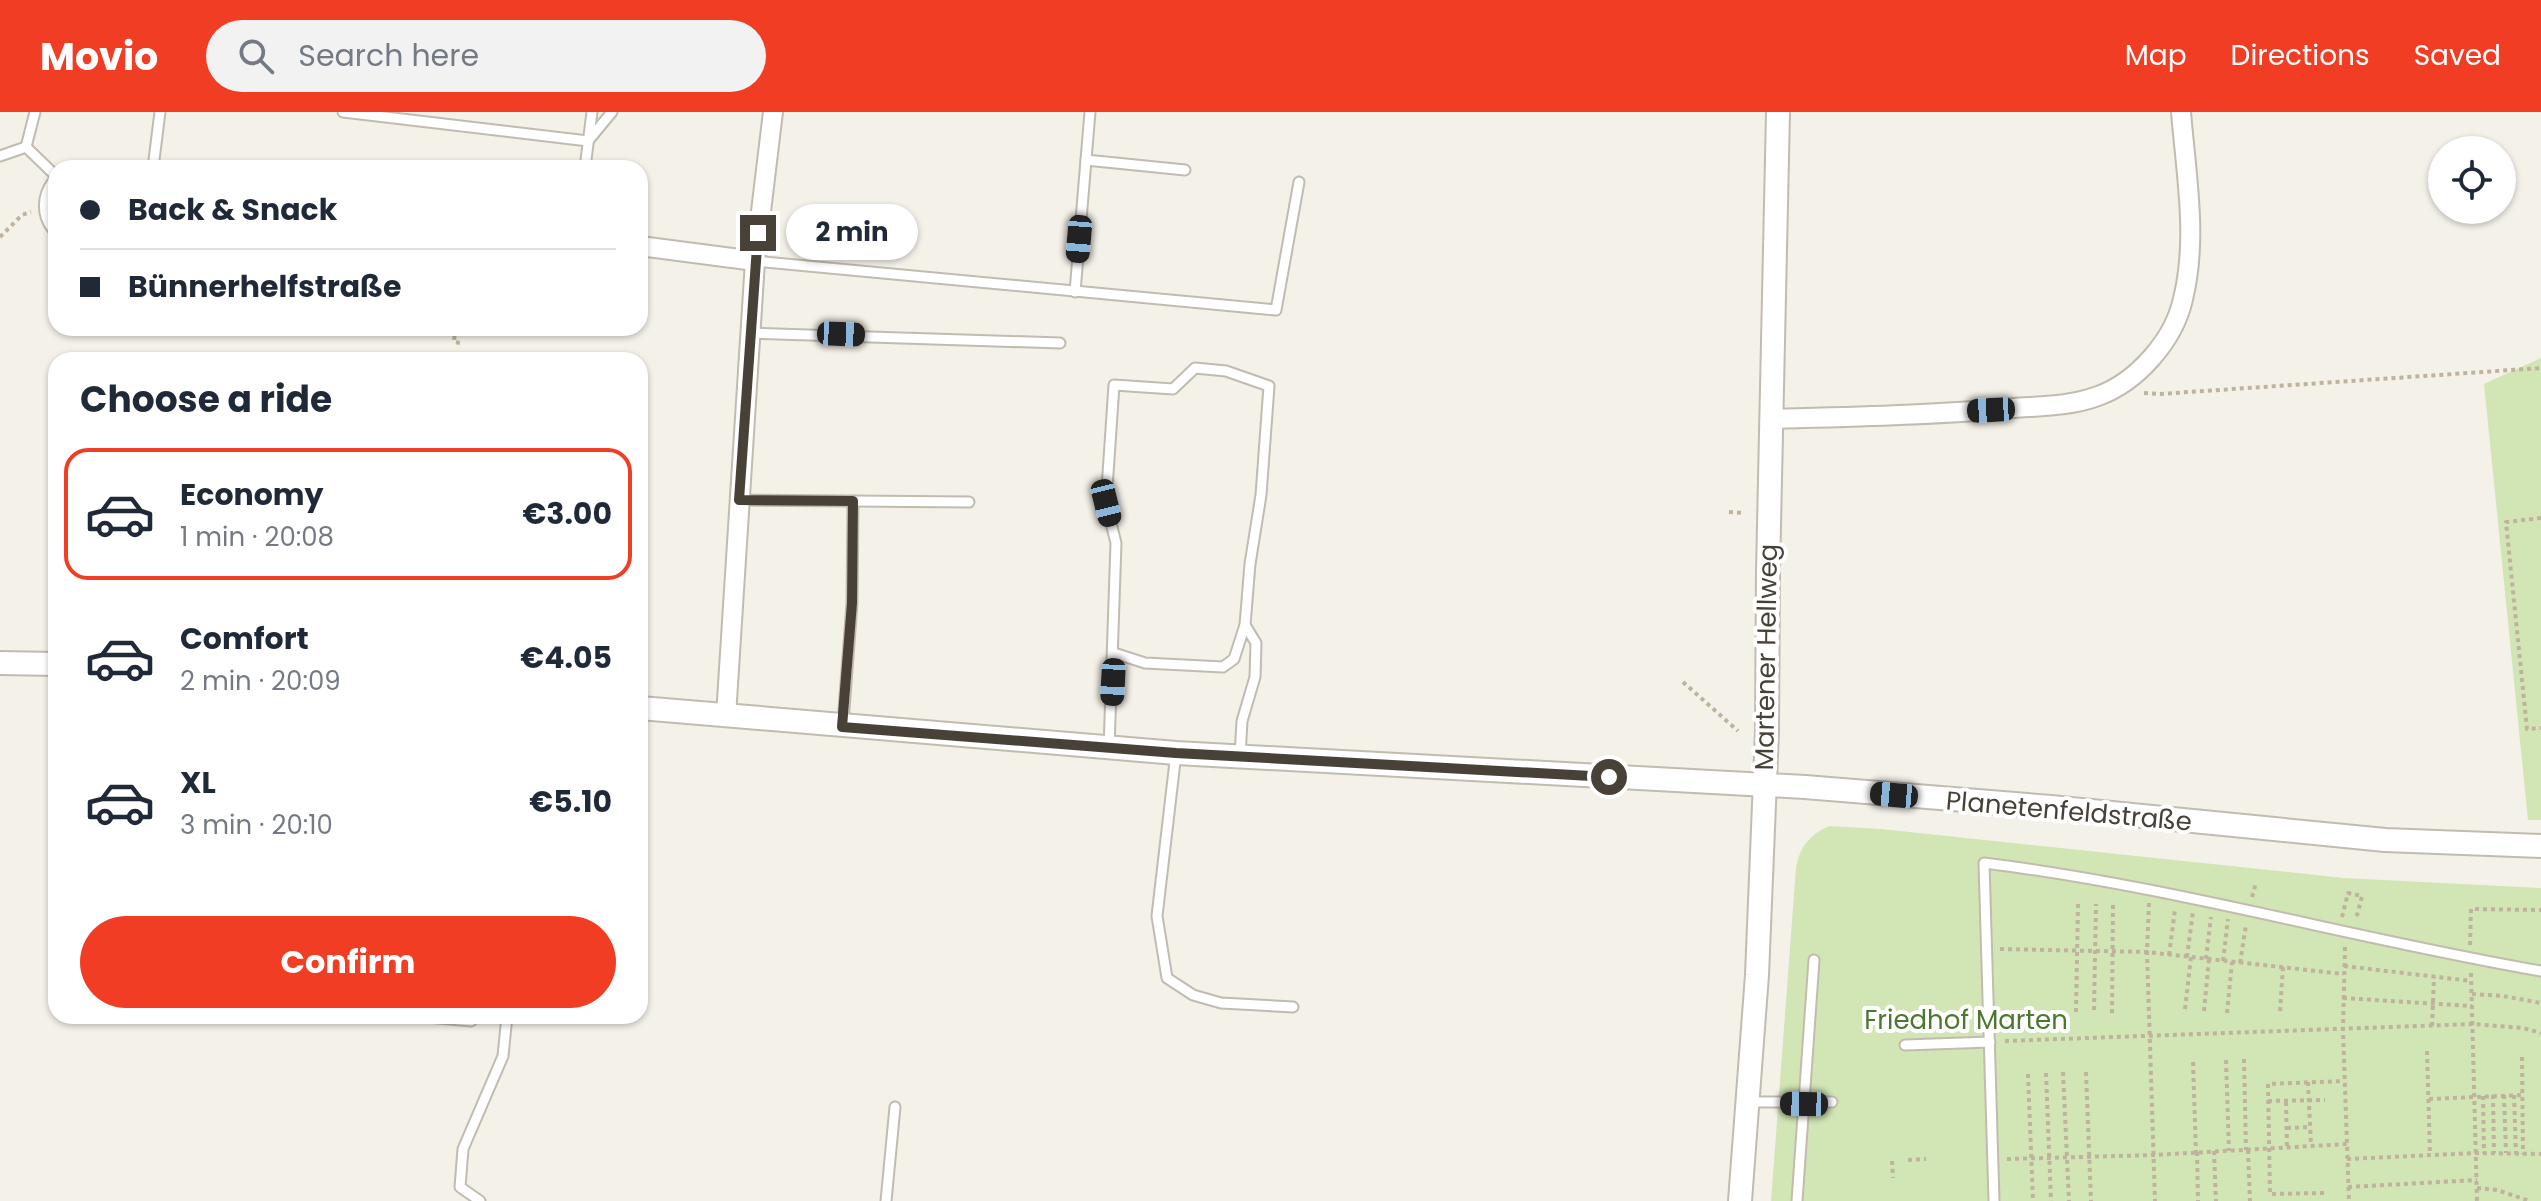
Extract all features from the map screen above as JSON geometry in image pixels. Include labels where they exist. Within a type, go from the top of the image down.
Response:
[{"type":"street","points":[[726,716],[755,261],[773,112]]},
{"type":"street","name":"Martener Hellweg","points":[[1740,1201],[1757,975],[1767,731],[1778,112]]},
{"type":"street","points":[[1772,419],[1991,410],[2077,403],[2122,384],[2156,352],[2183,303],[2191,238],[2181,112]]},
{"type":"street","points":[[648,247],[755,261]]},
{"type":"street","points":[[0,663],[48,664]]},
{"type":"street","name":"Planetenfeldstraße","points":[[648,709],[1176,753],[1764,786],[2051,807],[2385,840],[2541,846]]},
{"type":"lane","points":[[26,147],[35,112]]},
{"type":"lane","points":[[154,160],[160,112]]},
{"type":"lane","points":[[343,112],[588,141]]},
{"type":"lane","points":[[586,160],[592,112]]},
{"type":"lane","points":[[588,141],[612,112]]},
{"type":"lane","points":[[1075,292],[1090,112]]},
{"type":"lane","points":[[0,156],[26,147]]},
{"type":"lane","points":[[26,147],[48,168]]},
{"type":"lane","points":[[1086,160],[1185,170]]},
{"type":"lane","points":[[755,261],[1276,310],[1299,182]]},
{"type":"lane","points":[[750,333],[1060,343]]},
{"type":"lane","points":[[1109,748],[1116,543],[1106,503],[1114,385],[1173,389],[1195,368],[1226,371],[1269,386],[1261,495],[1250,564],[1245,625],[1234,659],[1223,667],[1145,663],[1114,653]]},
{"type":"lane","points":[[739,500],[969,502]]},
{"type":"lane","points":[[842,727],[852,603],[853,501]]},
{"type":"lane","points":[[1240,756],[1242,721],[1255,677],[1256,643],[1245,625]]},
{"type":"lane","points":[[1176,753],[1157,916],[1167,978],[1193,995],[1221,1003],[1293,1007]]},
{"type":"lane","points":[[1994,1201],[1984,863],[2068,873],[2470,959],[2541,971]]},
{"type":"lane","points":[[1797,1201],[1814,960]]},
{"type":"lane","points":[[480,1201],[460,1187],[463,1149],[503,1056],[506,1024]]},
{"type":"lane","points":[[1905,1045],[1990,1042]]},
{"type":"lane","points":[[1748,1102],[1832,1102]]},
{"type":"lane","points":[[886,1201],[895,1107]]},
{"type":"path","points":[[0,237],[22,215],[48,205]]},
{"type":"path","points":[[454,336],[454,342],[460,343]]},
{"type":"path","points":[[2160,394],[2541,368]]},
{"type":"path","points":[[1729,512],[1745,513]]},
{"type":"path","points":[[2541,518],[2506,522],[2527,729],[2541,728]]},
{"type":"path","points":[[1683,682],[1738,731]]},
{"type":"path","points":[[2149,889],[2147,952],[2155,1201]]},
{"type":"path","points":[[2346,933],[2362,896],[2348,893],[2343,974],[2349,1201]]},
{"type":"path","points":[[2169,955],[2176,894]]},
{"type":"path","points":[[2185,1009],[2196,898]]},
{"type":"path","points":[[2204,1011],[2212,902]]},
{"type":"path","points":[[2076,1012],[2078,904]]},
{"type":"path","points":[[2094,1010],[2096,904]]},
{"type":"path","points":[[2112,1013],[2113,905]]},
{"type":"path","points":[[2223,961],[2231,906]]},
{"type":"path","points":[[2477,1201],[2471,909],[2541,910]]},
{"type":"path","points":[[2240,963],[2249,910]]},
{"type":"path","points":[[1985,948],[2147,952],[2343,974]]},
{"type":"path","points":[[2227,1013],[2232,962]]},
{"type":"path","points":[[2344,966],[2471,981]]},
{"type":"path","points":[[2280,1011],[2283,967]]},
{"type":"path","points":[[2432,1026],[2434,977]]},
{"type":"path","points":[[2472,994],[2541,1003]]},
{"type":"path","points":[[2343,998],[2472,1006]]},
{"type":"path","points":[[1990,1042],[2473,1024],[2523,1028],[2541,1033]]},
{"type":"path","points":[[2427,1051],[2430,1155]]},
{"type":"path","points":[[2522,1057],[2523,1154]]},
{"type":"path","points":[[2244,1059],[2250,1201]]},
{"type":"path","points":[[2226,1060],[2229,1151]]},
{"type":"path","points":[[2193,1062],[2198,1201]]},
{"type":"path","points":[[2063,1072],[2069,1201]]},
{"type":"path","points":[[2086,1072],[2091,1201]]},
{"type":"path","points":[[2046,1073],[2051,1201]]},
{"type":"path","points":[[2028,1074],[2033,1201]]},
{"type":"path","points":[[2271,1201],[2268,1084],[2344,1081]]},
{"type":"path","points":[[2308,1082],[2311,1146]]},
{"type":"path","points":[[2493,1095],[2494,1153]]},
{"type":"path","points":[[2504,1095],[2506,1154]]},
{"type":"path","points":[[2514,1095],[2516,1154]]},
{"type":"path","points":[[2429,1099],[2522,1095]]},
{"type":"path","points":[[2483,1096],[2484,1153]]},
{"type":"path","points":[[2268,1101],[2325,1100]]},
{"type":"path","points":[[2286,1101],[2287,1147]]},
{"type":"path","points":[[2287,1128],[2310,1127]]},
{"type":"path","points":[[1993,1159],[2154,1155],[2347,1144]]},
{"type":"path","points":[[2214,1151],[2216,1201]]},
{"type":"path","points":[[2347,1159],[2476,1153],[2541,1154]]},
{"type":"path","points":[[1908,1160],[1926,1159]]},
{"type":"path","points":[[1892,1161],[1893,1178]]},
{"type":"path","points":[[2348,1187],[2477,1180]]},
{"type":"path","points":[[2477,1188],[2497,1190],[2530,1201]]},
{"type":"path","points":[[2303,1193],[2303,1201]]},
{"type":"path","points":[[2270,1194],[2324,1193]]},
{"type":"green space","points":[[2541,358],[2541,820],[2528,820],[2484,384]]},
{"type":"green space","name":"Friedhof Marten","points":[[1829,826],[2344,878],[2541,888],[2541,1201],[1771,1201],[1796,868],[1806,842]]},
{"type":"route","points":[[758,233],[739,500],[853,501],[852,603],[842,727],[1176,753],[1609,777]]}]
